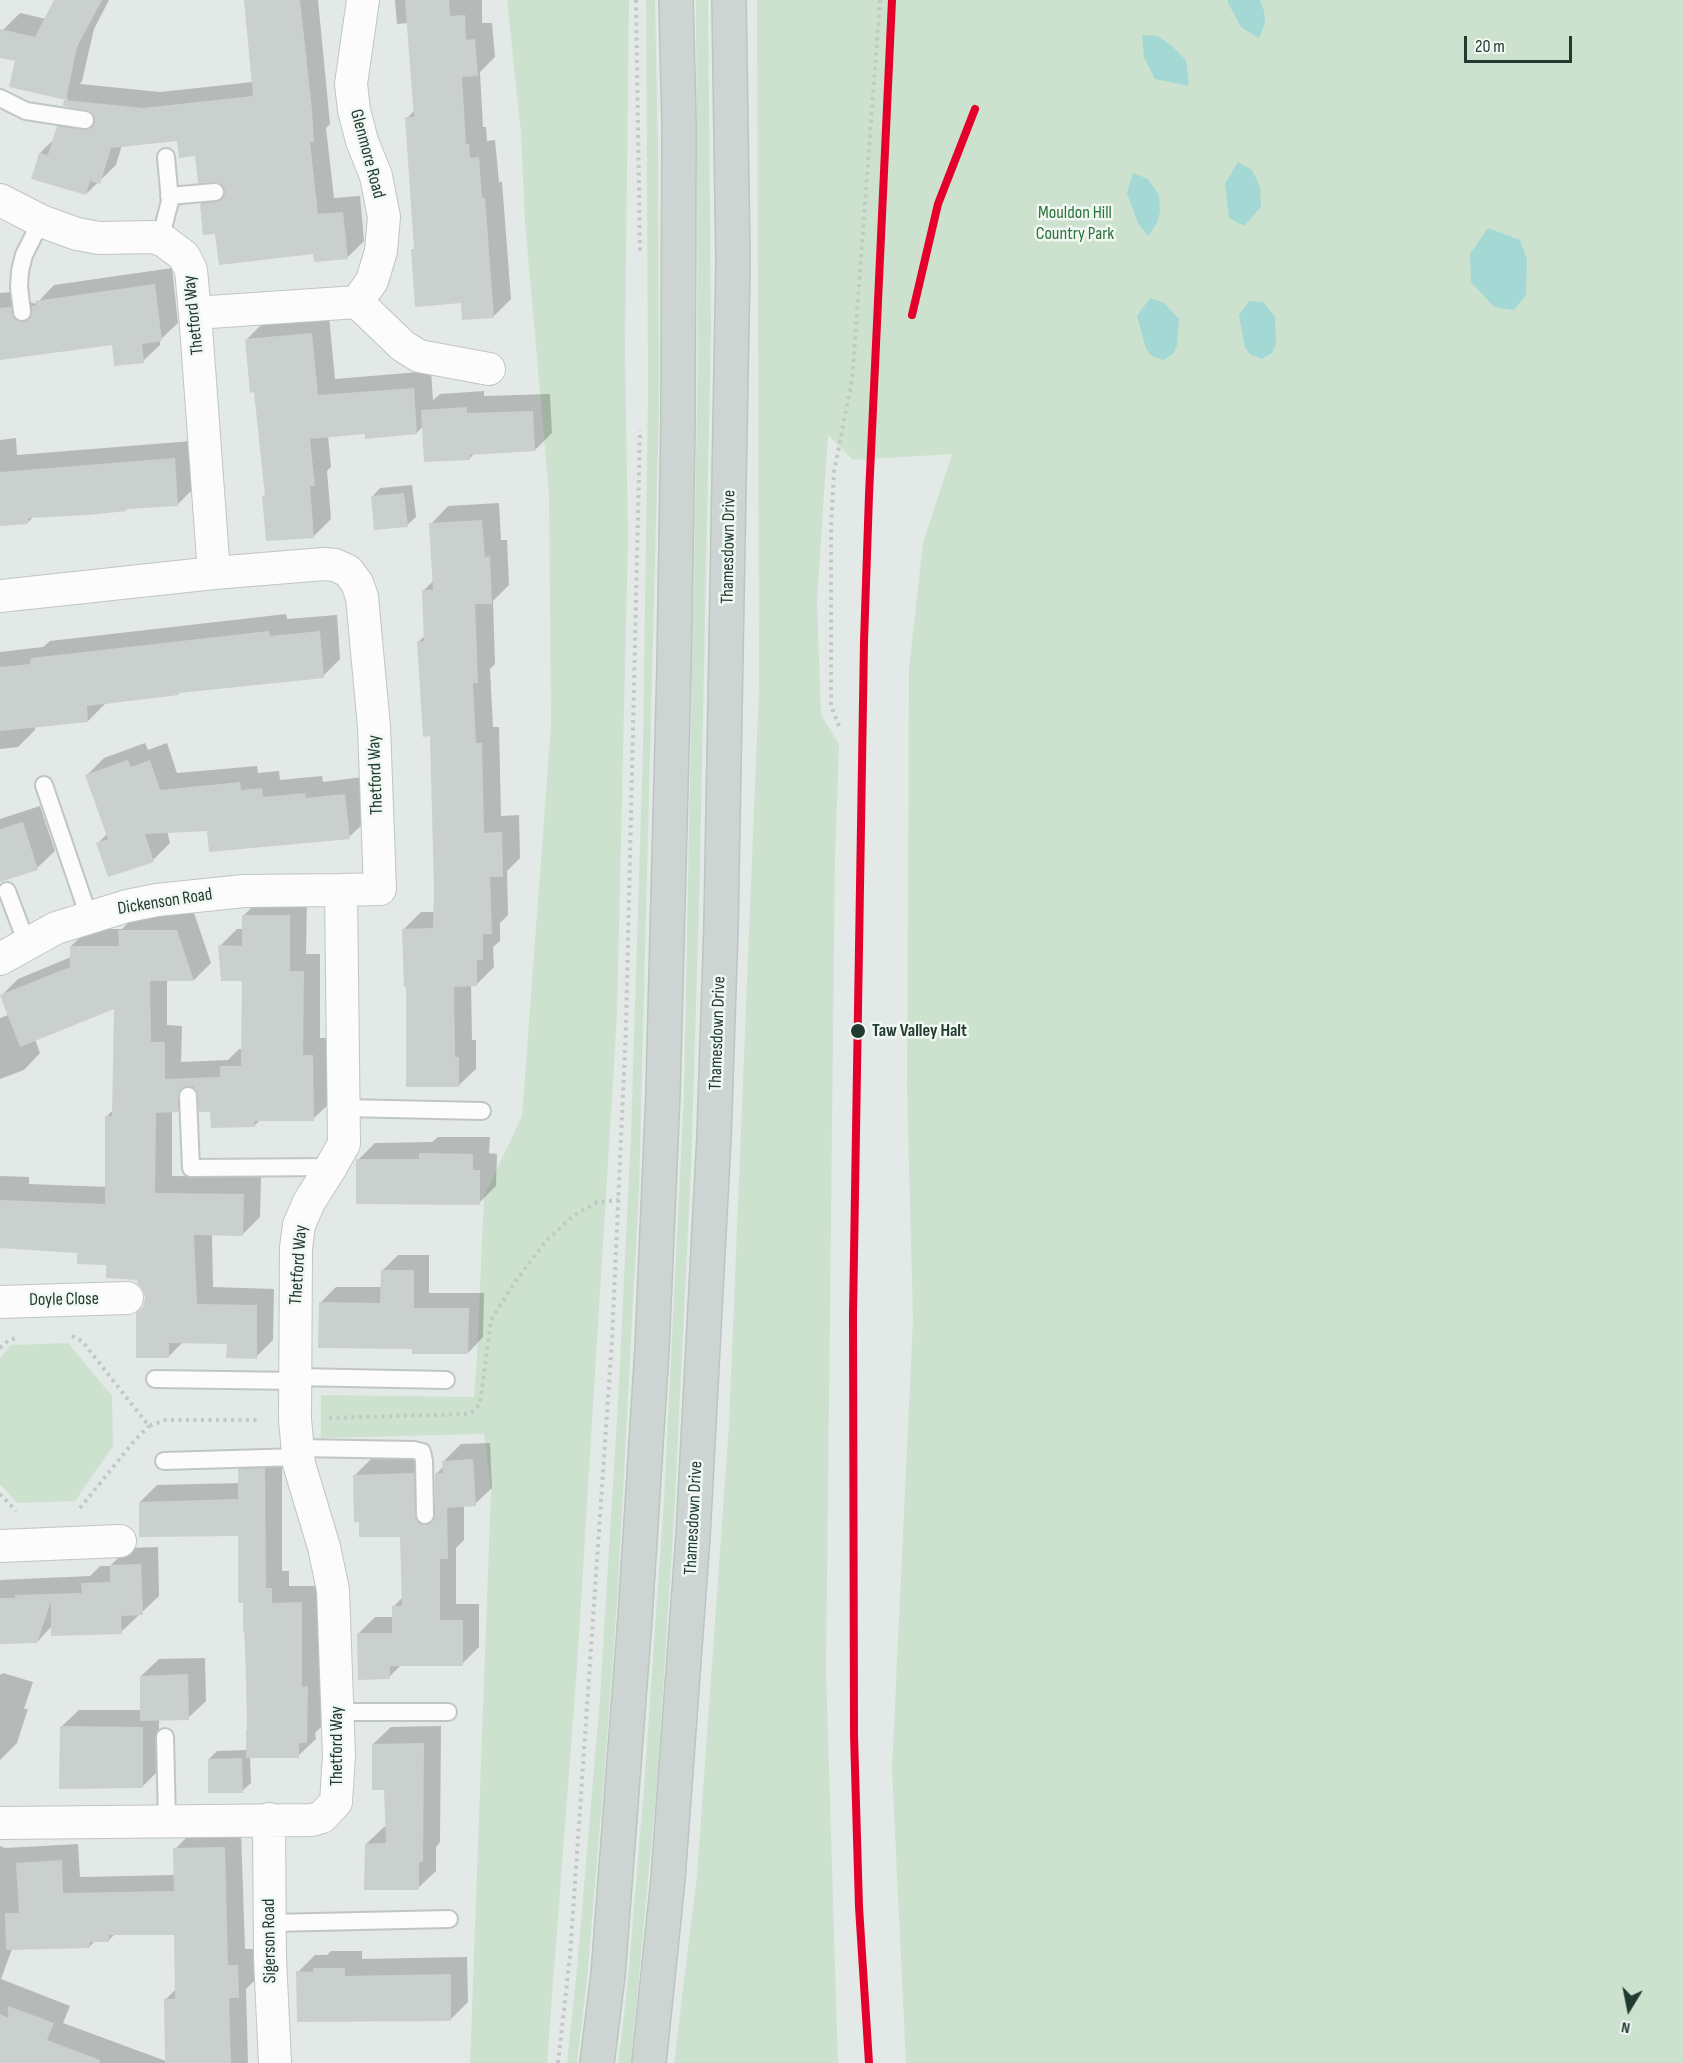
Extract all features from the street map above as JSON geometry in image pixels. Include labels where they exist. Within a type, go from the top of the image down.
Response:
[{"type":"main road","points":[[597,2063],[609,1963],[634,1630],[652,1349],[663,1093],[678,423],[679,135],[676,0]]},
{"type":"main road","name":"Thamesdown Drive","points":[[649,2063],[668,1879],[693,1536],[714,1148],[721,927],[733,262],[729,0]]},
{"type":"street","name":"Glenmore Road","points":[[357,302],[372,281],[381,251],[384,217],[376,176],[362,141],[354,110],[351,84],[363,0]]},
{"type":"street","name":"Thetford Way","points":[[0,200],[77,234],[99,238],[153,237],[184,256],[191,270],[214,573]]},
{"type":"street","points":[[195,313],[357,302],[404,346],[419,356],[489,369]]},
{"type":"street","name":"Thetford Way","points":[[0,596],[214,573],[324,564],[335,565],[348,571],[357,583],[362,597],[374,727],[380,889],[341,890],[344,1144],[309,1202],[299,1225],[296,1248],[298,1453],[309,1502],[324,1547],[333,1590],[339,1755],[336,1802],[322,1816],[312,1820],[0,1823]]},
{"type":"street","name":"Dickenson Road","points":[[13,951],[56,928],[128,906],[157,900],[244,891],[341,890]]},
{"type":"street","name":"Doyle Close","points":[[0,1302],[127,1298]]},
{"type":"street","points":[[0,1546],[120,1542]]},
{"type":"street","name":"Sigerson Road","points":[[269,1819],[269,1923],[275,2063]]},
{"type":"lane","points":[[0,98],[26,111],[86,120]]},
{"type":"lane","points":[[160,240],[167,216],[169,196],[166,157]]},
{"type":"lane","points":[[169,196],[215,192]]},
{"type":"lane","points":[[22,312],[20,271],[24,255],[41,220]]},
{"type":"lane","points":[[44,785],[89,917]]},
{"type":"lane","points":[[7,891],[13,951]]},
{"type":"lane","points":[[188,1096],[191,1168],[331,1167]]},
{"type":"lane","points":[[343,1108],[482,1111]]},
{"type":"lane","points":[[154,1379],[446,1380]]},
{"type":"lane","points":[[164,1461],[298,1453],[414,1450],[422,1452],[424,1461],[425,1515]]},
{"type":"lane","points":[[338,1712],[448,1712]]},
{"type":"lane","points":[[165,1737],[167,1821]]},
{"type":"lane","points":[[269,1923],[449,1919]]},
{"type":"path","points":[[636,0],[640,265]]},
{"type":"path","points":[[839,726],[831,706],[831,527],[834,472],[852,380],[880,0]]},
{"type":"path","points":[[558,2063],[570,1956],[614,1317],[626,1039],[640,422]]},
{"type":"path","points":[[78,1511],[149,1426]]},
{"type":"path","points":[[0,1494],[19,1514]]},
{"type":"green space","points":[[507,0],[629,0],[625,349],[628,539],[617,1015],[577,1667],[547,2063],[470,2063],[491,1490],[484,1434],[321,1438],[321,1395],[474,1397],[484,1196],[522,1116],[551,725],[549,494],[525,222],[521,133]]},
{"type":"green space","points":[[646,0],[655,0],[659,403],[639,1188],[618,1587],[605,1766],[587,1979],[577,2063],[567,2063],[600,1698],[619,1385],[631,1133],[643,749],[648,389]]},
{"type":"green space","points":[[696,0],[708,0],[711,328],[699,908],[691,1168],[674,1518],[657,1783],[631,2063],[618,2063],[627,1990],[643,1801],[664,1500],[684,1093],[698,355]]},
{"type":"green space","name":"Mouldon Hill Country Park","points":[[757,0],[1683,0],[1683,2063],[906,2063],[892,1769],[913,1320],[907,1089],[909,668],[923,543],[952,454],[853,460],[828,435],[817,601],[821,715],[839,744],[835,858],[826,1671],[838,2063],[674,2063],[697,1875],[729,1425],[759,687]]},
{"type":"green space","points":[[68,1343],[112,1396],[113,1446],[75,1501],[17,1503],[0,1484],[0,1358],[11,1345]]},
{"type":"water","points":[[1228,0],[1260,0],[1265,23],[1259,38],[1241,27]]},
{"type":"water","points":[[1142,35],[1158,36],[1186,60],[1189,86],[1155,79],[1144,57]]},
{"type":"water","points":[[1238,162],[1252,170],[1260,187],[1261,207],[1244,226],[1229,218],[1225,184]]},
{"type":"water","points":[[1133,173],[1148,179],[1159,195],[1160,212],[1157,223],[1148,236],[1138,223],[1127,193]]},
{"type":"water","points":[[1488,228],[1520,240],[1527,259],[1526,295],[1514,310],[1494,307],[1471,282],[1470,254]]},
{"type":"water","points":[[1150,298],[1164,303],[1179,319],[1177,345],[1173,354],[1163,360],[1152,356],[1146,349],[1137,316]]},
{"type":"water","points":[[1249,301],[1263,302],[1275,317],[1276,344],[1272,353],[1262,359],[1251,355],[1245,348],[1239,315]]},
{"type":"building","points":[[54,0],[102,0],[77,47],[66,100],[9,87],[15,61],[0,58],[0,29],[35,37]]},
{"type":"building","points":[[244,0],[300,0],[312,110],[314,142],[310,142],[318,214],[343,212],[348,259],[314,262],[313,254],[219,265],[215,234],[203,235],[200,204],[220,201],[225,191],[219,182],[198,183],[195,156],[179,158],[177,141],[111,148],[100,184],[90,181],[86,195],[31,179],[39,153],[48,155],[57,126],[84,130],[93,127],[95,122],[91,111],[63,106],[64,100],[143,108],[253,96]]},
{"type":"building","points":[[405,0],[449,0],[450,16],[465,15],[466,40],[475,39],[478,76],[462,77],[466,144],[469,144],[470,158],[479,157],[482,198],[485,198],[494,318],[462,320],[461,303],[415,307],[411,249],[414,249],[405,117],[414,117]]},
{"type":"building","points":[[155,284],[162,341],[142,344],[144,363],[114,366],[112,345],[0,360],[0,308],[11,307],[14,319],[24,322],[31,317],[32,306],[36,306],[35,301]]},
{"type":"building","points":[[312,333],[318,395],[414,388],[417,434],[365,439],[365,434],[310,439],[315,486],[310,486],[314,538],[266,541],[262,496],[265,496],[254,392],[250,393],[245,339]]},
{"type":"building","points":[[467,407],[467,413],[533,411],[535,451],[470,455],[470,460],[424,462],[421,410]]},
{"type":"building","points":[[175,458],[178,506],[28,518],[28,524],[0,526],[0,472]]},
{"type":"building","points":[[404,493],[408,527],[374,530],[371,496]]},
{"type":"building","points":[[482,520],[485,557],[490,556],[492,604],[475,604],[478,683],[473,683],[476,743],[482,743],[484,833],[502,832],[503,877],[490,877],[492,934],[483,934],[483,960],[477,960],[477,986],[454,987],[455,1057],[459,1057],[459,1087],[406,1087],[406,987],[404,987],[402,929],[433,928],[430,736],[423,737],[417,642],[424,641],[422,590],[433,590],[429,523]]},
{"type":"building","points":[[269,631],[270,636],[320,631],[324,678],[179,693],[179,695],[87,706],[88,722],[0,731],[0,667],[30,664],[31,658]]},
{"type":"building","points":[[128,760],[131,767],[150,760],[160,790],[240,782],[241,790],[262,788],[263,797],[305,793],[306,798],[345,794],[350,839],[209,852],[207,831],[145,834],[154,862],[108,877],[96,843],[108,839],[85,775]]},
{"type":"building","points":[[23,822],[38,870],[0,882],[0,829]]},
{"type":"building","points":[[242,915],[290,915],[290,971],[304,971],[303,1055],[313,1055],[314,1121],[254,1121],[255,1127],[211,1128],[210,1112],[199,1112],[196,1090],[192,1086],[183,1087],[178,1096],[178,1112],[156,1113],[155,1193],[244,1194],[243,1236],[194,1235],[197,1304],[257,1305],[257,1359],[226,1358],[227,1344],[169,1343],[169,1358],[136,1358],[136,1313],[143,1307],[145,1298],[143,1289],[137,1280],[106,1278],[106,1265],[77,1264],[77,1253],[0,1248],[0,1200],[105,1204],[105,1116],[112,1116],[114,1009],[20,1047],[0,995],[70,967],[70,946],[119,946],[118,930],[177,930],[194,981],[150,981],[151,1042],[165,1042],[165,1079],[220,1077],[220,1066],[241,1066],[242,981],[221,981],[218,945],[242,946]]},
{"type":"building","points":[[419,1153],[473,1154],[473,1170],[480,1170],[480,1205],[356,1204],[356,1159],[419,1159]]},
{"type":"building","points":[[381,1270],[414,1270],[414,1308],[469,1308],[468,1354],[412,1354],[412,1349],[318,1348],[319,1302],[380,1303]]},
{"type":"building","points":[[473,1459],[476,1506],[447,1508],[448,1559],[440,1559],[440,1620],[463,1620],[463,1666],[390,1666],[390,1679],[358,1680],[357,1633],[392,1633],[392,1606],[402,1606],[400,1537],[359,1537],[359,1522],[354,1522],[353,1475],[414,1473],[415,1516],[419,1524],[426,1525],[434,1520],[435,1473],[443,1473],[442,1461]]},
{"type":"building","points":[[265,1468],[266,1588],[272,1588],[272,1603],[302,1602],[302,1687],[308,1686],[307,1743],[299,1743],[299,1758],[246,1758],[245,1631],[243,1631],[243,1603],[238,1603],[238,1536],[139,1537],[139,1502],[238,1499],[238,1469]]},
{"type":"building","points":[[141,1564],[143,1615],[121,1616],[122,1634],[51,1636],[51,1601],[37,1643],[0,1644],[0,1598],[15,1598],[15,1595],[82,1593],[81,1583],[110,1582],[110,1565]]},
{"type":"building","points":[[188,1674],[189,1720],[140,1721],[140,1676]]},
{"type":"building","points":[[60,1726],[143,1727],[143,1788],[59,1789]]},
{"type":"building","points":[[424,1743],[423,1861],[419,1863],[419,1890],[364,1890],[365,1844],[386,1843],[384,1790],[372,1790],[372,1744]]},
{"type":"building","points":[[242,1758],[243,1793],[208,1793],[208,1759]]},
{"type":"building","points":[[225,1847],[228,1965],[238,1965],[239,1998],[229,1998],[231,2063],[165,2063],[164,1999],[175,1999],[174,1935],[109,1935],[109,1942],[90,1942],[90,1948],[6,1950],[5,1913],[19,1913],[16,1863],[62,1860],[63,1893],[174,1891],[173,1848]]},
{"type":"building","points":[[313,1968],[345,1968],[345,1976],[451,1974],[451,2021],[297,2022],[296,1971],[313,1972]]},
{"type":"building","points":[[8,2006],[54,2023],[47,2040],[100,2060],[100,2063],[0,2063],[0,2014],[8,2018]]},
{"type":"transit line","points":[[869,2063],[859,1907],[854,1735],[853,1315],[864,642],[892,0]]},
{"type":"transit line","points":[[912,315],[938,204],[975,109]]},
{"type":"place","name":"Taw Valley Halt","points":[[858,1031]]}]
